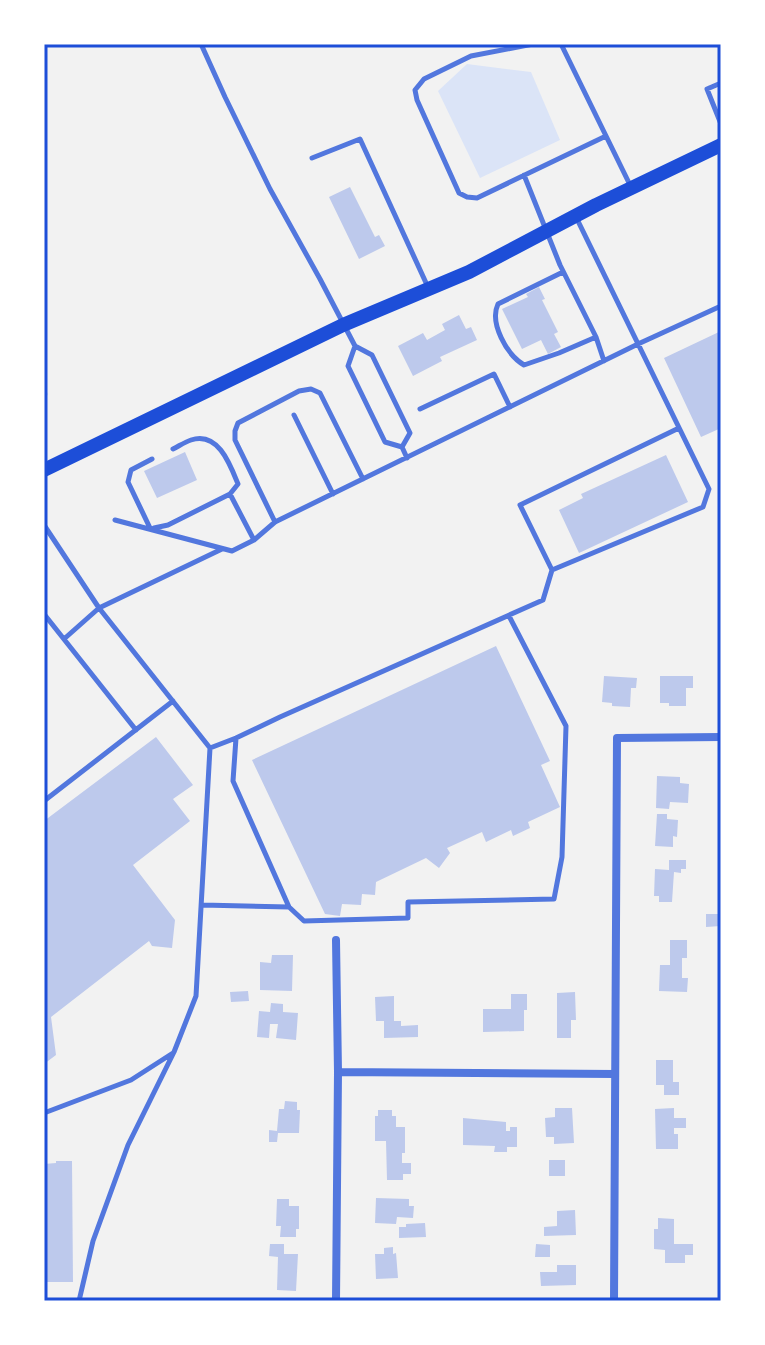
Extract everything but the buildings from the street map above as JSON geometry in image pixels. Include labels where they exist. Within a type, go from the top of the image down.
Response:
[{"type":"main road","points":[[44,470],[343,325],[479,267],[631,187],[721,145]]},
{"type":"street","points":[[614,1301],[617,738],[721,737]]},
{"type":"street","points":[[336,940],[336,1301]]},
{"type":"street","points":[[338,1072],[615,1074]]},
{"type":"lane","points":[[201,44],[254,159],[343,325],[355,346],[372,355],[410,433],[402,447]]},
{"type":"lane","points":[[533,44],[471,56],[424,79],[415,90],[459,193],[477,198],[606,136]]},
{"type":"lane","points":[[561,44],[631,187]]},
{"type":"lane","points":[[721,83],[707,89],[721,124]]},
{"type":"lane","points":[[312,158],[360,139],[429,290]]},
{"type":"lane","points":[[524,175],[563,272],[596,337],[604,361]]},
{"type":"lane","points":[[552,570],[703,507],[709,489],[575,216]]},
{"type":"lane","points":[[563,272],[498,304],[495,325],[515,360],[524,365],[596,337]]},
{"type":"lane","points":[[115,520],[232,551],[254,540],[275,522],[721,306]]},
{"type":"lane","points":[[355,346],[348,366],[385,442],[402,447],[407,458]]},
{"type":"lane","points":[[420,409],[494,374],[510,407]]},
{"type":"lane","points":[[275,522],[235,440],[235,431],[238,423],[299,391],[311,389],[320,393],[363,479]]},
{"type":"lane","points":[[294,415],[333,494]]},
{"type":"lane","points":[[210,748],[543,600],[552,570],[520,505],[679,428]]},
{"type":"lane","points":[[150,528],[168,525],[230,494],[238,484],[227,456],[206,440],[194,439],[173,449]]},
{"type":"lane","points":[[150,528],[128,482],[131,470],[152,459]]},
{"type":"lane","points":[[230,494],[254,540]]},
{"type":"lane","points":[[44,525],[99,608],[210,748],[196,996],[174,1052],[128,1145],[93,1241],[79,1301]]},
{"type":"lane","points":[[64,639],[99,608],[223,548]]},
{"type":"lane","points":[[44,614],[136,730]]},
{"type":"lane","points":[[236,738],[233,781],[289,907],[304,921],[408,918],[408,902],[554,899],[562,857],[566,726],[509,616]]},
{"type":"lane","points":[[44,801],[173,701]]},
{"type":"lane","points":[[202,905],[289,907]]},
{"type":"lane","points":[[44,1113],[131,1080],[174,1052]]},
{"type":"shaded area","points":[[467,64],[531,72],[560,140],[480,178],[438,91]]}]
